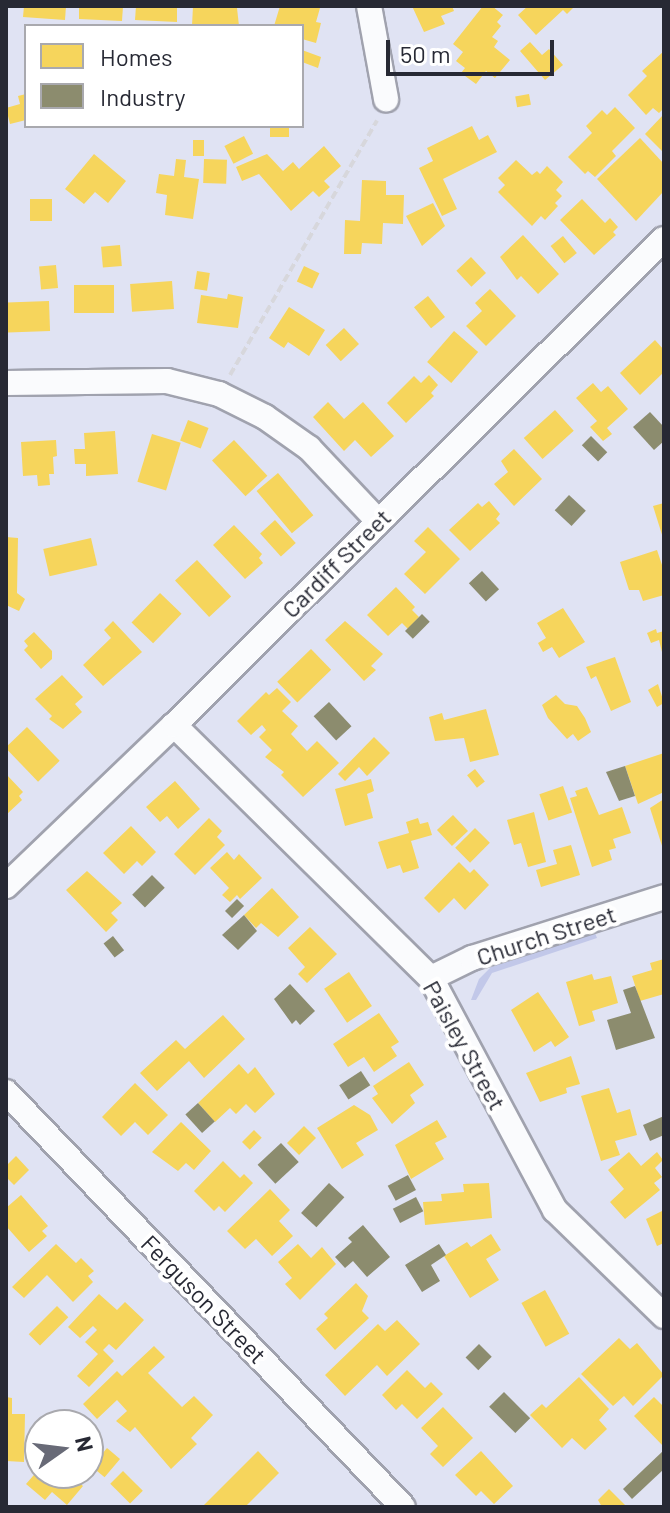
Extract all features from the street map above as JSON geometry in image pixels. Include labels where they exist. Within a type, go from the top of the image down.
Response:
[{"type":"street","points":[[369,6],[386,99]]},
{"type":"street","name":"Cardiff Street","points":[[6,886],[174,725],[664,239]]},
{"type":"street","points":[[6,383],[167,381],[219,394],[265,417],[309,448],[378,521]]},
{"type":"street","name":"Paisley Street","points":[[174,725],[431,978],[555,1210],[664,1316]]},
{"type":"street","name":"Church Street","points":[[431,978],[483,954],[664,897]]},
{"type":"street","name":"Ferguson Street","points":[[6,1092],[403,1507]]},
{"type":"path","points":[[219,394],[366,143],[386,99]]},
{"type":"shaded area","points":[[595,933],[597,938],[492,973],[476,1000],[471,1000],[479,979],[491,967]]},
{"type":"building: Homes","points":[[24,6],[66,6],[65,20],[23,17]]},
{"type":"building: Homes","points":[[79,6],[123,6],[122,21],[79,19]]},
{"type":"building: Homes","points":[[136,6],[177,6],[177,22],[135,20]]},
{"type":"building: Homes","points":[[193,6],[237,8],[239,24],[192,24]]},
{"type":"building: Homes","points":[[280,6],[320,8],[316,22],[321,23],[316,43],[304,40],[304,24],[275,24]]},
{"type":"building: Homes","points":[[412,6],[452,6],[454,11],[441,16],[445,24],[424,32]]},
{"type":"building: Homes","points":[[483,6],[492,6],[503,15],[497,22],[501,26],[492,37],[498,41],[494,47],[510,60],[495,78],[486,71],[476,84],[461,73],[465,68],[456,61],[463,52],[453,44]]},
{"type":"building: Homes","points":[[528,6],[575,6],[567,14],[563,10],[536,35],[518,15]]},
{"type":"building: Homes","points":[[530,42],[542,55],[549,49],[563,65],[545,80],[520,51]]},
{"type":"building: Homes","points":[[304,51],[321,57],[318,68],[304,63]]},
{"type":"building: Homes","points":[[664,51],[664,108],[659,113],[653,108],[646,115],[628,95],[647,76],[642,71]]},
{"type":"building: Homes","points":[[24,94],[24,120],[10,124],[6,108],[20,104],[18,96]]},
{"type":"building: Homes","points":[[529,94],[531,105],[517,107],[515,96]]},
{"type":"building: Homes","points":[[615,107],[635,128],[612,151],[616,156],[595,177],[588,171],[585,174],[568,157],[592,133],[586,126],[602,110],[607,115]]},
{"type":"building: Homes","points":[[664,114],[664,153],[645,134]]},
{"type":"building: Homes","points":[[472,126],[479,140],[488,135],[497,152],[443,179],[457,209],[442,216],[419,168],[433,161],[427,148]]},
{"type":"building: Homes","points":[[270,128],[289,128],[289,137],[270,137]]},
{"type":"building: Homes","points":[[244,136],[253,154],[233,164],[224,146]]},
{"type":"building: Homes","points":[[640,138],[664,164],[664,191],[636,221],[597,179]]},
{"type":"building: Homes","points":[[193,140],[204,140],[204,156],[193,156]]},
{"type":"building: Homes","points":[[324,146],[341,166],[324,181],[330,187],[319,197],[313,191],[291,211],[259,174],[242,181],[236,167],[267,154],[283,171],[293,162],[299,169]]},
{"type":"building: Homes","points":[[94,154],[126,181],[108,203],[95,192],[84,204],[65,189]]},
{"type":"building: Homes","points":[[176,159],[186,160],[184,177],[199,179],[193,219],[165,215],[167,195],[156,193],[159,174],[174,176]]},
{"type":"building: Homes","points":[[204,159],[227,160],[226,184],[203,183]]},
{"type":"building: Homes","points":[[516,160],[532,175],[537,171],[540,174],[547,166],[563,182],[556,190],[562,196],[555,203],[558,206],[545,220],[541,216],[532,226],[498,192],[505,185],[498,178]]},
{"type":"building: Homes","points":[[362,180],[386,181],[386,195],[404,195],[403,224],[383,223],[382,244],[362,243],[361,254],[344,254],[345,220],[360,221]]},
{"type":"building: Homes","points":[[30,199],[52,199],[52,221],[30,221]]},
{"type":"building: Homes","points":[[582,199],[605,223],[610,218],[618,227],[613,232],[616,235],[594,255],[560,220]]},
{"type":"building: Homes","points":[[433,203],[445,226],[422,246],[406,216]]},
{"type":"building: Homes","points":[[523,235],[559,274],[538,294],[521,276],[517,280],[500,257]]},
{"type":"building: Homes","points":[[563,236],[577,253],[564,263],[551,246]]},
{"type":"building: Homes","points":[[120,245],[122,266],[103,268],[101,247]]},
{"type":"building: Homes","points":[[471,257],[486,273],[471,287],[456,271]]},
{"type":"building: Homes","points":[[56,265],[58,288],[41,289],[39,266]]},
{"type":"building: Homes","points":[[304,266],[319,273],[312,289],[297,281]]},
{"type":"building: Homes","points":[[197,271],[210,273],[207,291],[194,289]]},
{"type":"building: Homes","points":[[172,281],[174,309],[132,312],[130,284]]},
{"type":"building: Homes","points":[[74,285],[114,285],[114,313],[74,313]]},
{"type":"building: Homes","points":[[490,289],[516,316],[486,346],[466,326],[482,311],[475,303]]},
{"type":"building: Homes","points":[[228,294],[243,297],[238,328],[197,323],[201,295],[227,299]]},
{"type":"building: Homes","points":[[428,296],[445,317],[431,328],[414,307]]},
{"type":"building: Homes","points":[[49,301],[50,331],[8,332],[7,302]]},
{"type":"building: Homes","points":[[289,307],[325,330],[309,356],[288,342],[284,348],[269,338]]},
{"type":"building: Homes","points":[[344,328],[359,344],[341,361],[326,345]]},
{"type":"building: Homes","points":[[454,331],[478,352],[451,383],[427,362]]},
{"type":"building: Homes","points":[[655,340],[664,350],[664,372],[640,395],[620,373]]},
{"type":"building: Homes","points":[[429,375],[438,385],[431,393],[434,396],[406,423],[387,403],[414,376],[421,383]]},
{"type":"building: Homes","points":[[593,383],[601,392],[608,386],[628,409],[607,428],[612,434],[603,441],[590,427],[597,421],[576,398]]},
{"type":"building: Homes","points":[[328,402],[344,419],[363,402],[394,436],[371,457],[355,440],[344,451],[313,417]]},
{"type":"building: Homes","points":[[555,410],[574,431],[543,459],[524,438]]},
{"type":"building: Homes","points":[[188,420],[209,428],[201,448],[180,441]]},
{"type":"building: Homes","points":[[115,431],[118,474],[86,476],[86,464],[75,464],[74,449],[85,449],[84,433]]},
{"type":"building: Homes","points":[[152,434],[181,443],[166,491],[137,482]]},
{"type":"building: Homes","points":[[56,440],[57,456],[53,457],[54,474],[49,474],[50,485],[38,486],[37,475],[23,476],[21,442]]},
{"type":"building: Homes","points":[[234,440],[267,476],[245,496],[212,460]]},
{"type":"building: Homes","points":[[514,449],[542,479],[514,506],[494,484],[508,472],[501,461]]},
{"type":"building: Homes","points":[[278,473],[313,515],[292,533],[257,491]]},
{"type":"building: Homes","points":[[489,501],[500,514],[496,519],[500,523],[470,551],[449,530],[478,503],[482,507]]},
{"type":"building: Homes","points":[[664,503],[664,538],[663,538],[653,506]]},
{"type":"building: Homes","points":[[275,520],[296,543],[281,556],[260,533]]},
{"type":"building: Homes","points":[[234,525],[262,554],[259,558],[263,563],[245,579],[213,545]]},
{"type":"building: Homes","points":[[428,527],[460,559],[425,594],[404,574],[426,552],[414,541]]},
{"type":"building: Homes","points":[[6,537],[18,538],[17,593],[25,599],[19,611],[6,605]]},
{"type":"building: Homes","points":[[91,538],[97,565],[50,576],[43,549]]},
{"type":"building: Homes","points":[[657,550],[664,571],[664,595],[643,601],[639,590],[629,590],[620,562]]},
{"type":"building: Homes","points":[[197,560],[231,597],[209,617],[175,580]]},
{"type":"building: Homes","points":[[396,587],[415,607],[412,610],[419,617],[408,629],[402,623],[388,636],[367,615]]},
{"type":"building: Homes","points":[[160,593],[182,614],[153,643],[132,622]]},
{"type":"building: Homes","points":[[563,608],[585,642],[559,658],[552,647],[543,652],[538,643],[546,638],[537,623]]},
{"type":"building: Homes","points":[[113,621],[142,652],[103,686],[83,665],[111,638],[104,630]]},
{"type":"building: Homes","points":[[345,621],[383,654],[371,666],[376,670],[364,681],[325,640]]},
{"type":"building: Homes","points":[[656,629],[657,633],[664,631],[664,660],[659,640],[651,643],[647,633]]},
{"type":"building: Homes","points":[[34,632],[52,651],[52,659],[41,669],[24,650],[28,646],[24,641]]},
{"type":"building: Homes","points":[[311,649],[331,670],[297,703],[277,682]]},
{"type":"building: Homes","points":[[615,657],[631,702],[611,711],[596,676],[591,679],[586,667]]},
{"type":"building: Homes","points":[[62,675],[83,697],[75,704],[82,712],[63,729],[49,719],[52,716],[35,699]]},
{"type":"building: Homes","points":[[658,684],[664,703],[657,707],[648,690]]},
{"type":"building: Homes","points":[[277,688],[291,702],[282,711],[298,726],[291,734],[307,751],[317,741],[339,763],[303,797],[281,775],[284,772],[265,757],[272,750],[259,737],[266,730],[262,725],[251,735],[237,721],[266,692],[269,695]]},
{"type":"building: Homes","points":[[556,695],[565,704],[577,706],[585,718],[591,732],[578,741],[573,734],[567,739],[548,718],[542,705]]},
{"type":"building: Homes","points":[[486,709],[499,755],[470,762],[464,738],[435,741],[429,717],[442,713],[444,720]]},
{"type":"building: Homes","points":[[27,727],[60,761],[38,782],[6,748]]},
{"type":"building: Homes","points":[[374,737],[390,753],[367,776],[359,767],[345,781],[338,774]]},
{"type":"building: Homes","points":[[664,753],[664,792],[638,804],[625,766]]},
{"type":"building: Homes","points":[[475,769],[485,782],[477,788],[467,775]]},
{"type":"building: Homes","points":[[6,774],[23,792],[19,796],[22,800],[6,815]]},
{"type":"building: Homes","points":[[371,779],[374,791],[367,794],[373,818],[345,826],[335,789]]},
{"type":"building: Homes","points":[[175,781],[200,809],[178,829],[167,816],[160,822],[146,807]]},
{"type":"building: Homes","points":[[563,786],[572,812],[548,821],[539,794]]},
{"type":"building: Homes","points":[[587,787],[599,815],[622,807],[631,833],[613,839],[616,848],[609,850],[612,860],[592,867],[570,798],[577,796],[575,791]]},
{"type":"building: Homes","points":[[664,799],[664,849],[663,849],[650,808]]},
{"type":"building: Homes","points":[[534,812],[546,862],[528,867],[521,843],[514,845],[507,820]]},
{"type":"building: Homes","points":[[453,815],[468,831],[452,846],[437,830]]},
{"type":"building: Homes","points":[[209,818],[222,831],[217,837],[225,845],[195,875],[174,854]]},
{"type":"building: Homes","points":[[418,818],[420,824],[428,822],[432,835],[411,841],[419,868],[403,873],[400,865],[387,869],[378,842],[409,833],[406,822]]},
{"type":"building: Homes","points":[[131,826],[156,852],[142,866],[137,861],[124,874],[103,853]]},
{"type":"building: Homes","points":[[475,828],[490,843],[470,863],[455,848]]},
{"type":"building: Homes","points":[[571,845],[580,875],[541,887],[536,870],[557,864],[553,850]]},
{"type":"building: Homes","points":[[227,852],[234,860],[239,854],[262,878],[240,899],[237,895],[230,902],[222,895],[229,888],[210,868]]},
{"type":"building: Homes","points":[[459,862],[470,873],[474,869],[489,885],[465,910],[454,898],[439,913],[424,898]]},
{"type":"building: Homes","points":[[87,871],[122,903],[111,913],[118,920],[106,932],[66,890]]},
{"type":"building: Homes","points":[[272,888],[299,917],[278,937],[261,923],[256,928],[244,915]]},
{"type":"building: Homes","points":[[310,927],[337,954],[307,983],[298,974],[305,967],[288,948]]},
{"type":"building: Homes","points":[[664,959],[664,994],[640,1001],[632,976],[652,970],[650,963]]},
{"type":"building: Homes","points":[[349,972],[372,1006],[347,1023],[324,989]]},
{"type":"building: Homes","points":[[592,974],[594,980],[611,976],[618,1003],[592,1011],[595,1021],[579,1026],[566,982]]},
{"type":"building: Homes","points":[[538,992],[569,1037],[555,1047],[551,1041],[534,1052],[511,1010]]},
{"type":"building: Homes","points":[[379,1013],[399,1042],[391,1047],[397,1056],[374,1072],[364,1057],[348,1067],[333,1044]]},
{"type":"building: Homes","points":[[223,1015],[245,1039],[204,1078],[189,1061],[157,1091],[140,1073],[176,1040],[185,1049]]},
{"type":"building: Homes","points":[[571,1056],[580,1084],[566,1088],[567,1093],[540,1102],[526,1073]]},
{"type":"building: Homes","points":[[409,1062],[424,1085],[410,1095],[415,1103],[392,1124],[372,1098],[378,1094],[373,1086]]},
{"type":"building: Homes","points":[[239,1064],[248,1074],[255,1067],[275,1094],[255,1113],[246,1104],[236,1114],[230,1108],[215,1122],[198,1103]]},
{"type":"building: Homes","points":[[135,1083],[168,1115],[148,1135],[135,1122],[121,1136],[102,1117]]},
{"type":"building: Homes","points":[[609,1088],[617,1113],[630,1109],[637,1135],[615,1141],[620,1155],[601,1161],[581,1096]]},
{"type":"building: Homes","points":[[354,1105],[370,1115],[378,1130],[356,1143],[364,1155],[342,1169],[317,1128]]},
{"type":"building: Homes","points":[[437,1120],[447,1137],[435,1143],[444,1159],[411,1179],[395,1145]]},
{"type":"building: Homes","points":[[181,1122],[211,1151],[194,1170],[186,1163],[178,1171],[152,1152]]},
{"type":"building: Homes","points":[[304,1126],[316,1138],[299,1155],[287,1143]]},
{"type":"building: Homes","points":[[254,1130],[262,1138],[250,1150],[242,1142]]},
{"type":"building: Homes","points":[[629,1152],[641,1166],[657,1152],[663,1160],[655,1168],[662,1177],[654,1183],[660,1190],[625,1219],[610,1202],[624,1189],[608,1170]]},
{"type":"building: Homes","points":[[16,1156],[29,1170],[14,1185],[6,1177],[6,1166]]},
{"type":"building: Homes","points":[[223,1161],[240,1178],[244,1174],[253,1183],[225,1212],[219,1206],[214,1211],[194,1191]]},
{"type":"building: Homes","points":[[489,1183],[492,1218],[425,1225],[423,1202],[442,1201],[441,1194],[464,1192],[463,1184]]},
{"type":"building: Homes","points":[[270,1189],[290,1210],[279,1221],[293,1236],[272,1256],[256,1239],[245,1249],[227,1231]]},
{"type":"building: Homes","points":[[21,1195],[48,1226],[42,1231],[47,1236],[29,1252],[6,1226],[6,1208]]},
{"type":"building: Homes","points":[[664,1210],[664,1243],[657,1246],[646,1219]]},
{"type":"building: Homes","points":[[491,1234],[501,1250],[486,1259],[499,1280],[470,1298],[444,1256],[467,1242],[471,1247]]},
{"type":"building: Homes","points":[[56,1244],[76,1263],[81,1258],[94,1271],[88,1276],[93,1282],[73,1302],[47,1275],[24,1298],[12,1287]]},
{"type":"building: Homes","points":[[298,1244],[311,1258],[322,1247],[336,1264],[300,1300],[285,1284],[292,1278],[278,1262]]},
{"type":"building: Homes","points":[[356,1283],[368,1296],[362,1311],[369,1318],[335,1350],[316,1329],[328,1318],[324,1314]]},
{"type":"building: Homes","points":[[545,1290],[569,1334],[546,1347],[521,1303]]},
{"type":"building: Homes","points":[[99,1294],[117,1310],[125,1302],[144,1320],[116,1350],[109,1344],[103,1350],[114,1361],[89,1387],[77,1376],[98,1354],[85,1342],[97,1330],[93,1326],[80,1338],[68,1327]]},
{"type":"building: Homes","points":[[57,1306],[68,1317],[40,1346],[29,1334]]},
{"type":"building: Homes","points":[[397,1320],[420,1344],[387,1376],[377,1365],[345,1396],[325,1375],[378,1324],[385,1331]]},
{"type":"building: Homes","points":[[619,1338],[630,1349],[637,1343],[664,1375],[633,1406],[624,1396],[613,1406],[581,1374]]},
{"type":"building: Homes","points":[[154,1346],[165,1357],[148,1373],[182,1407],[194,1396],[213,1415],[191,1438],[197,1444],[171,1469],[135,1427],[130,1432],[116,1421],[127,1411],[117,1400],[104,1412],[104,1409],[88,1409],[83,1404],[117,1371],[122,1376]]},
{"type":"building: Homes","points":[[407,1370],[425,1388],[431,1382],[443,1394],[417,1419],[402,1404],[396,1410],[382,1395]]},
{"type":"building: Homes","points":[[579,1377],[609,1409],[599,1420],[607,1429],[585,1450],[572,1438],[562,1448],[530,1415],[542,1404],[546,1408]]},
{"type":"building: Homes","points":[[6,1397],[12,1398],[12,1414],[24,1414],[24,1462],[6,1461]]},
{"type":"building: Homes","points":[[654,1397],[664,1407],[664,1447],[634,1416]]},
{"type":"building: Homes","points":[[443,1407],[473,1438],[443,1467],[430,1454],[438,1446],[421,1428]]},
{"type":"building: Homes","points":[[107,1448],[120,1459],[105,1477],[104,1452]]},
{"type":"building: Homes","points":[[258,1451],[279,1473],[245,1507],[202,1507]]},
{"type":"building: Homes","points":[[481,1451],[513,1486],[494,1504],[481,1491],[476,1496],[455,1475]]},
{"type":"building: Homes","points":[[123,1471],[143,1491],[130,1504],[110,1484]]},
{"type":"building: Homes","points":[[32,1489],[80,1489],[67,1505],[52,1492],[45,1500]]},
{"type":"building: Homes","points":[[609,1489],[625,1505],[623,1507],[602,1507],[598,1500]]},
{"type":"building: Industry","points":[[650,412],[664,427],[664,441],[654,450],[633,427]]},
{"type":"building: Industry","points":[[591,436],[607,452],[598,461],[582,445]]},
{"type":"building: Industry","points":[[569,495],[586,511],[571,526],[555,510]]},
{"type":"building: Industry","points":[[482,571],[499,589],[486,602],[469,583]]},
{"type":"building: Industry","points":[[422,614],[430,622],[413,639],[405,631]]},
{"type":"building: Industry","points":[[329,702],[352,726],[336,740],[314,716]]},
{"type":"building: Industry","points":[[625,766],[635,796],[619,801],[606,772]]},
{"type":"building: Industry","points":[[152,875],[165,888],[145,908],[132,895]]},
{"type":"building: Industry","points":[[237,899],[244,906],[232,918],[225,911]]},
{"type":"building: Industry","points":[[244,915],[257,931],[238,950],[222,935]]},
{"type":"building: Industry","points":[[113,936],[124,950],[115,958],[104,943]]},
{"type":"building: Industry","points":[[290,984],[315,1011],[300,1025],[296,1020],[292,1024],[274,999]]},
{"type":"building: Industry","points":[[635,986],[655,1038],[616,1050],[607,1020],[631,1013],[623,990]]},
{"type":"building: Industry","points":[[361,1071],[370,1085],[348,1099],[339,1085]]},
{"type":"building: Industry","points":[[198,1103],[215,1122],[202,1133],[185,1114]]},
{"type":"building: Industry","points":[[664,1116],[664,1135],[650,1141],[643,1125]]},
{"type":"building: Industry","points":[[281,1143],[299,1162],[275,1184],[258,1165]]},
{"type":"building: Industry","points":[[408,1175],[416,1190],[396,1201],[388,1186]]},
{"type":"building: Industry","points":[[329,1183],[344,1197],[316,1227],[301,1213]]},
{"type":"building: Industry","points":[[416,1197],[423,1211],[400,1223],[393,1209]]},
{"type":"building: Industry","points":[[363,1225],[390,1257],[367,1277],[353,1261],[345,1268],[335,1257],[352,1242],[348,1238]]},
{"type":"building: Industry","points":[[439,1244],[446,1255],[431,1265],[440,1281],[422,1292],[405,1265]]},
{"type":"building: Industry","points":[[479,1344],[492,1357],[478,1370],[466,1357]]},
{"type":"building: Industry","points":[[504,1392],[530,1418],[515,1433],[489,1407]]},
{"type":"building: Industry","points":[[664,1450],[664,1469],[632,1499],[623,1489]]}]
